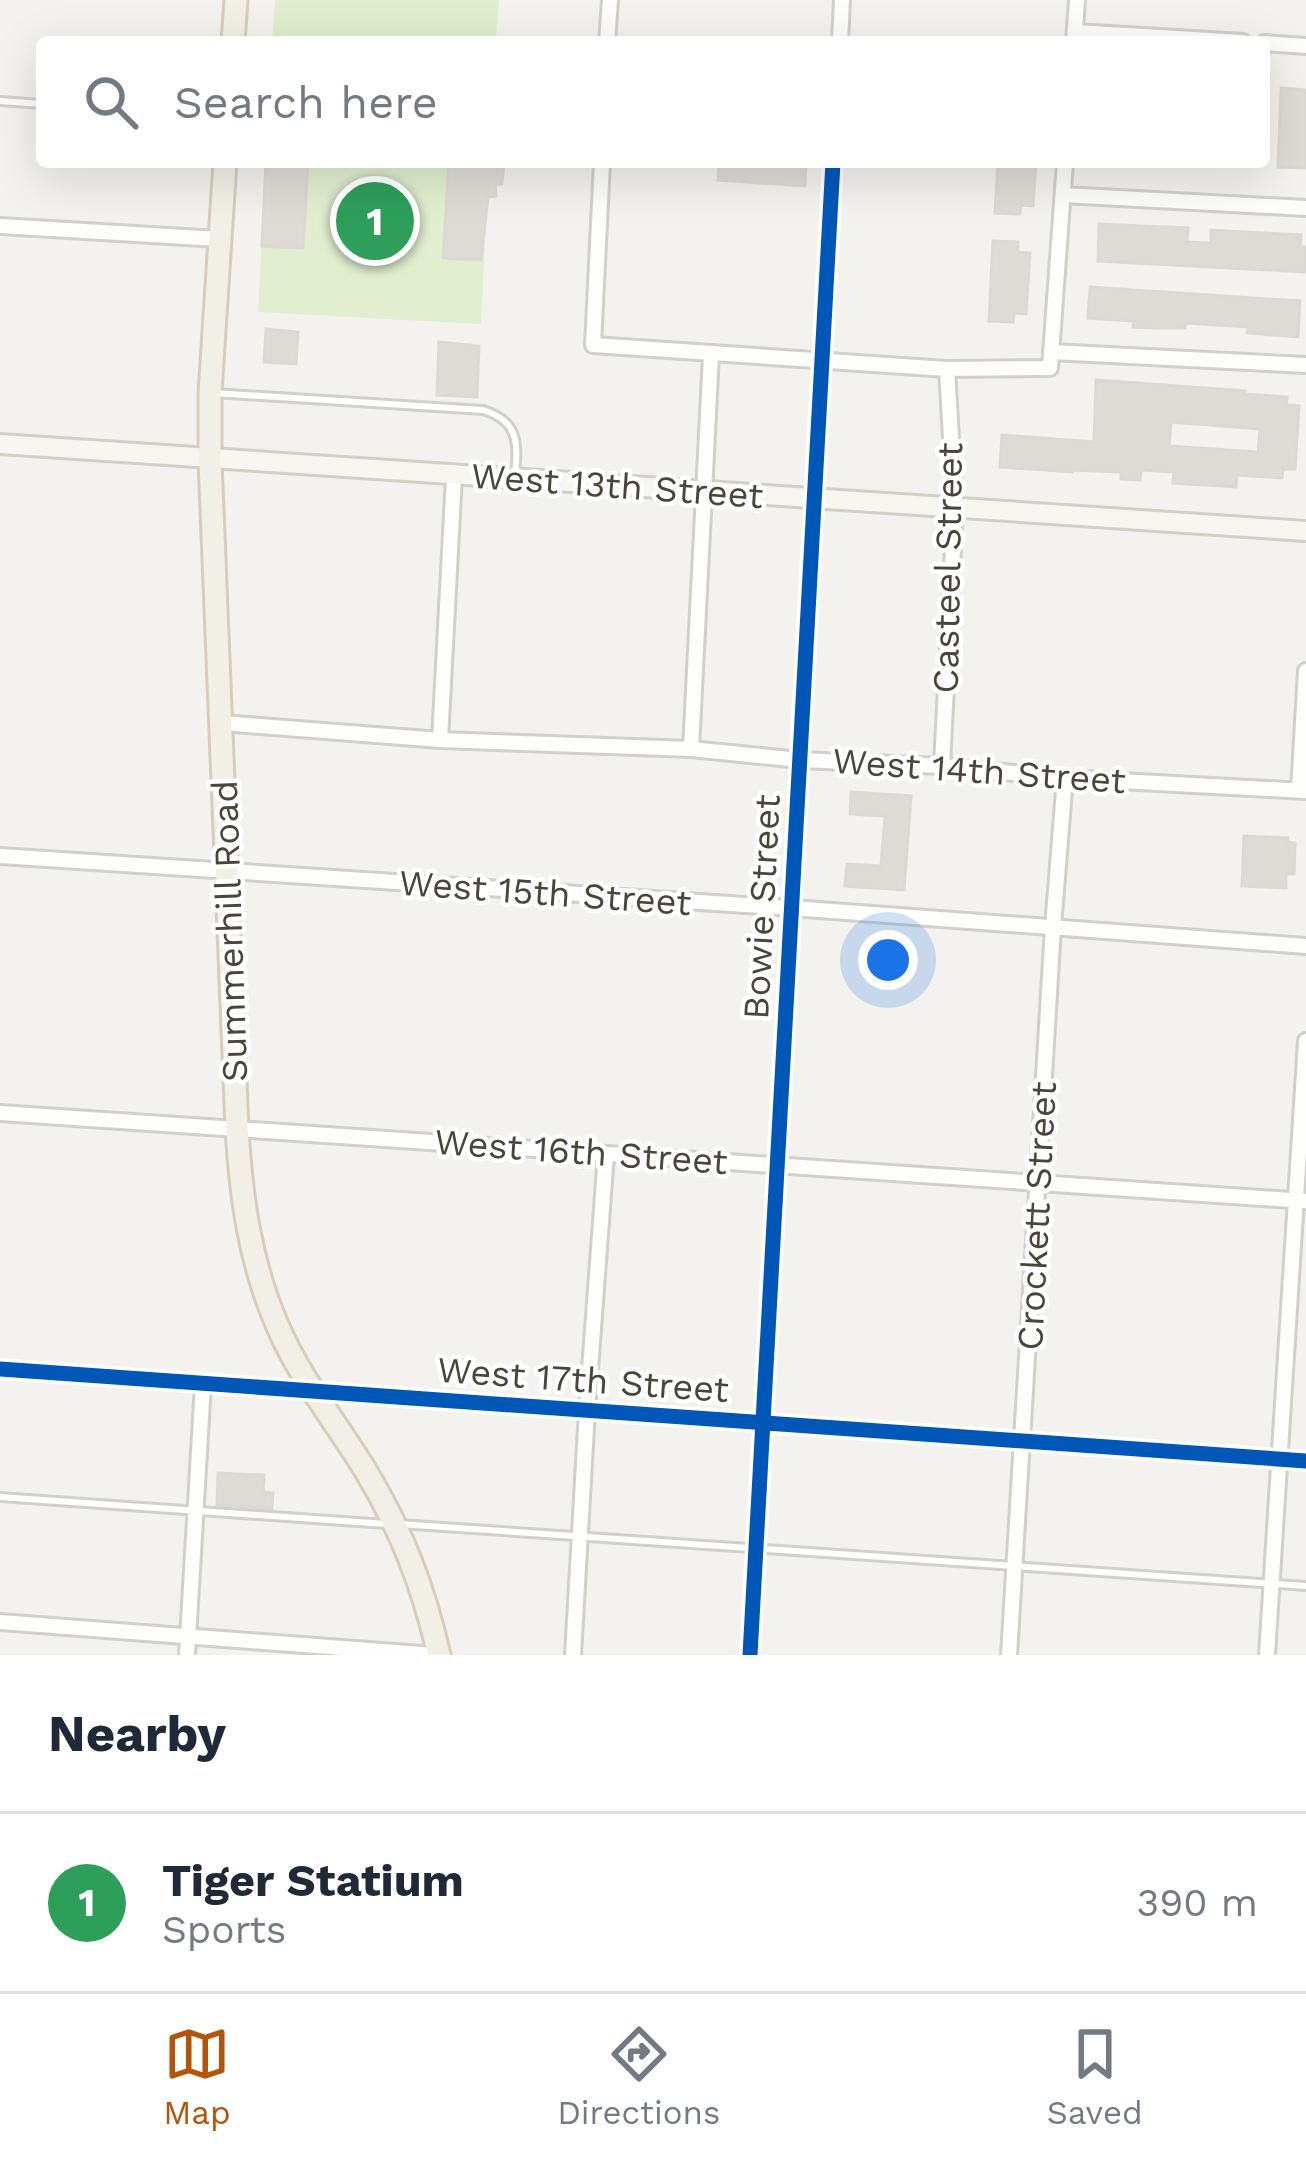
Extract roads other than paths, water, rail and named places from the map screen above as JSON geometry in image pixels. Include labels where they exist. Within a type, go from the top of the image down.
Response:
[{"type":"main road","points":[[233,36],[236,0]]},
{"type":"main road","name":"Summerhill Road","points":[[224,168],[210,460],[244,1211],[278,1327],[311,1390],[395,1524],[417,1572],[437,1655]]},
{"type":"street","points":[[608,36],[610,0]]},
{"type":"street","points":[[839,36],[842,0]]},
{"type":"street","points":[[1074,36],[1077,0]]},
{"type":"street","points":[[1270,43],[1306,46]]},
{"type":"street","points":[[602,168],[593,345],[947,369],[1051,360],[1306,365]]},
{"type":"street","name":"Bowie Street","points":[[750,1655],[833,168]]},
{"type":"street","points":[[1051,360],[1065,168]]},
{"type":"street","points":[[1063,195],[1306,208]]},
{"type":"street","points":[[0,226],[219,239]]},
{"type":"street","points":[[692,749],[711,355]]},
{"type":"street","name":"Casteel Street","points":[[942,766],[955,508],[947,369]]},
{"type":"street","name":"West 13th Street","points":[[0,443],[1306,531]]},
{"type":"street","points":[[440,740],[454,476]]},
{"type":"street","points":[[1302,790],[1306,671]]},
{"type":"street","name":"West 14th Street","points":[[222,723],[1302,790]]},
{"type":"street","name":"Crockett Street","points":[[1010,1655],[1065,778]]},
{"type":"street","name":"West 15th Street","points":[[0,856],[1306,946]]},
{"type":"street","points":[[1267,1655],[1301,1200],[1306,1041]]},
{"type":"street","name":"West 16th Street","points":[[0,1113],[1301,1200]]},
{"type":"street","points":[[573,1655],[605,1154]]},
{"type":"street","name":"West 17th Street","points":[[0,1370],[1306,1461]]},
{"type":"street","points":[[187,1655],[203,1384]]},
{"type":"street","points":[[0,1622],[437,1655]]},
{"type":"lane","points":[[0,100],[36,103]]},
{"type":"lane","points":[[210,393],[483,410],[506,420],[512,430],[517,450],[514,479]]},
{"type":"lane","points":[[0,1497],[1306,1586]]},
{"type":"place","name":"Tiger Statium","points":[[375,221]]}]
